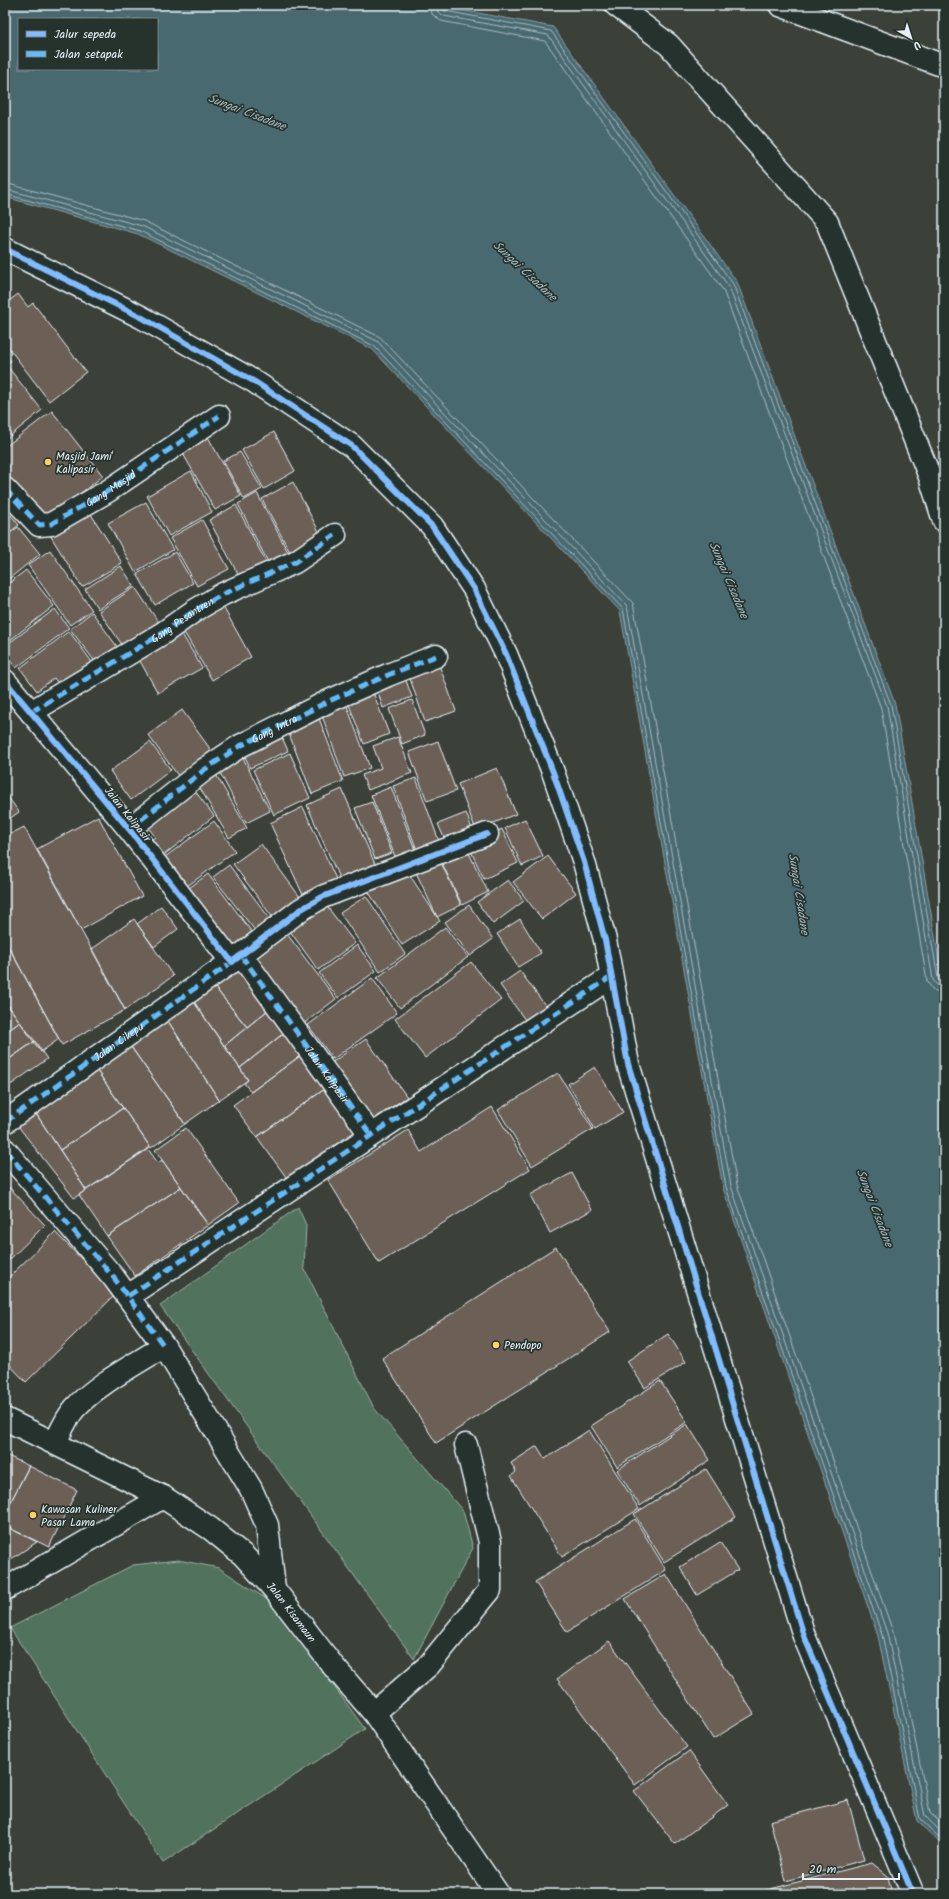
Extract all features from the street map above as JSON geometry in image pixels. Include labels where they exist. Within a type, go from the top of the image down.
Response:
[{"type":"street","points":[[616,5],[669,45],[827,222],[930,477],[944,521]]},
{"type":"street","points":[[780,5],[944,66]]},
{"type":"street","points":[[5,249],[141,317],[261,386],[352,446],[432,526],[474,589],[506,654],[553,772],[584,862],[605,940],[628,1064],[804,1636],[913,1894]]},
{"type":"street","name":"Gang Masjid","points":[[5,489],[39,525],[51,524],[128,479],[220,416]]},
{"type":"street","name":"Gang Pesantren","points":[[31,712],[163,632],[200,607],[223,594],[295,562],[335,535]]},
{"type":"street","name":"Gang Intra","points":[[128,830],[204,770],[240,746],[329,701],[436,656]]},
{"type":"street","name":"Jalan Kalipasir","points":[[5,681],[237,959],[370,1134]]},
{"type":"street","name":"Jalan Cikepu","points":[[5,1122],[237,959],[300,910],[322,897],[487,834]]},
{"type":"street","points":[[128,1296],[370,1134],[611,977]]},
{"type":"street","points":[[5,1150],[128,1296],[164,1346],[251,1489],[267,1525],[274,1589]]},
{"type":"street","points":[[55,1443],[75,1408],[92,1393],[164,1346]]},
{"type":"street","name":"Jalan Kisamaun","points":[[5,1419],[163,1497],[211,1529],[243,1555],[274,1589],[334,1667],[374,1713],[498,1894]]},
{"type":"street","points":[[374,1713],[429,1665],[490,1590],[490,1542],[466,1445]]},
{"type":"street","points":[[5,1589],[163,1497]]},
{"type":"green space","points":[[298,1207],[306,1225],[304,1268],[374,1408],[463,1511],[473,1548],[414,1659],[160,1306]]},
{"type":"green space","points":[[178,1560],[219,1568],[274,1604],[365,1729],[163,1863],[10,1628],[133,1565]]},
{"type":"water","name":"Sungai Cisadane","points":[[5,5],[435,5],[553,27],[737,282],[895,704],[944,989],[944,1847],[917,1821],[878,1636],[723,1188],[620,611],[372,349],[138,234],[5,197]]},
{"type":"building","points":[[18,294],[28,307],[33,303],[86,372],[49,401],[5,343],[5,304]]},
{"type":"building","points":[[5,354],[11,361],[5,366]]},
{"type":"building","points":[[7,366],[42,410],[5,440],[5,367]]},
{"type":"building","name":"Masjid Jami' Kalipasir","points":[[52,411],[103,476],[42,523],[5,476],[5,447]]},
{"type":"building","points":[[274,432],[295,471],[264,489],[242,450]]},
{"type":"building","points":[[208,437],[241,496],[215,510],[182,452]]},
{"type":"building","points":[[240,452],[262,489],[244,499],[223,461]]},
{"type":"building","points":[[191,471],[212,512],[169,536],[147,496]]},
{"type":"building","points":[[293,482],[323,539],[292,556],[262,499]]},
{"type":"building","points":[[257,493],[290,556],[270,566],[238,504]]},
{"type":"building","points":[[146,502],[173,550],[135,572],[108,523]]},
{"type":"building","points":[[236,505],[267,564],[240,578],[209,520]]},
{"type":"building","points":[[5,508],[19,525],[5,536]]},
{"type":"building","points":[[89,511],[122,563],[82,587],[50,535]]},
{"type":"building","points":[[202,520],[229,569],[197,586],[170,538]]},
{"type":"building","points":[[18,527],[40,554],[5,582],[5,537]]},
{"type":"building","points":[[50,550],[92,610],[70,625],[28,565]]},
{"type":"building","points":[[175,552],[193,583],[155,605],[137,574]]},
{"type":"building","points":[[121,566],[134,586],[98,609],[85,589]]},
{"type":"building","points":[[26,570],[54,606],[5,644],[5,586]]},
{"type":"building","points":[[135,587],[161,626],[125,649],[99,611]]},
{"type":"building","points":[[221,603],[251,657],[212,680],[181,627]]},
{"type":"building","points":[[55,609],[69,628],[16,668],[5,654],[5,646]]},
{"type":"building","points":[[92,612],[121,652],[100,668],[70,629]]},
{"type":"building","points":[[179,629],[202,668],[158,693],[136,654]]},
{"type":"building","points":[[69,631],[95,666],[63,690],[54,678],[37,691],[20,668]]},
{"type":"building","points":[[438,662],[456,711],[425,722],[408,673]]},
{"type":"building","points":[[404,675],[412,697],[383,708],[376,686]]},
{"type":"building","points":[[371,687],[389,734],[364,744],[346,697]]},
{"type":"building","points":[[412,700],[425,735],[402,744],[389,709]]},
{"type":"building","points":[[345,701],[370,768],[344,777],[320,710]]},
{"type":"building","points":[[182,710],[216,757],[182,781],[148,735]]},
{"type":"building","points":[[317,713],[343,781],[312,794],[286,726]]},
{"type":"building","points":[[279,730],[288,751],[250,768],[241,747]]},
{"type":"building","points":[[398,737],[412,773],[368,790],[362,775],[381,768],[373,746]]},
{"type":"building","points":[[438,741],[456,791],[427,801],[409,752]]},
{"type":"building","points":[[150,742],[171,770],[131,800],[110,771]]},
{"type":"building","points":[[290,753],[310,798],[274,815],[253,770]]},
{"type":"building","points":[[242,756],[270,811],[246,823],[218,769]]},
{"type":"building","points":[[497,768],[516,814],[476,830],[458,784]]},
{"type":"building","points":[[215,773],[247,828],[229,838],[197,783]]},
{"type":"building","points":[[416,778],[440,844],[418,853],[393,786]]},
{"type":"building","points":[[192,787],[214,816],[160,858],[148,842],[155,837],[145,823]]},
{"type":"building","points":[[391,787],[416,852],[396,859],[371,795]]},
{"type":"building","points":[[342,789],[375,864],[340,880],[307,805]]},
{"type":"building","points":[[5,793],[19,812],[5,822]]},
{"type":"building","points":[[372,802],[392,853],[375,859],[355,808]]},
{"type":"building","points":[[303,807],[337,881],[304,897],[270,823]]},
{"type":"building","points":[[466,813],[475,837],[448,847],[438,824]]},
{"type":"building","points":[[98,816],[142,896],[81,930],[37,849]]},
{"type":"building","points":[[525,819],[543,856],[522,866],[505,828]]},
{"type":"building","points":[[214,821],[235,851],[186,887],[165,857]]},
{"type":"building","points":[[24,827],[125,1010],[62,1045],[5,940],[5,837]]},
{"type":"building","points":[[502,829],[518,863],[484,879],[468,845]]},
{"type":"building","points":[[261,844],[300,897],[273,918],[233,864]]},
{"type":"building","points":[[465,845],[488,892],[462,905],[439,857]]},
{"type":"building","points":[[437,854],[461,905],[437,917],[413,866]]},
{"type":"building","points":[[548,856],[576,893],[542,919],[513,882]]},
{"type":"building","points":[[229,865],[271,920],[256,932],[213,877]]},
{"type":"building","points":[[405,868],[440,921],[402,945],[368,891]]},
{"type":"building","points":[[208,874],[255,936],[233,953],[185,891]]},
{"type":"building","points":[[508,880],[524,901],[493,924],[477,902]]},
{"type":"building","points":[[366,896],[405,954],[380,972],[340,913]]},
{"type":"building","points":[[322,900],[355,943],[318,970],[287,927]]},
{"type":"building","points":[[469,905],[493,939],[470,956],[445,922]]},
{"type":"building","points":[[161,906],[178,929],[154,947],[137,924]]},
{"type":"building","points":[[134,919],[173,976],[125,1010],[92,949]]},
{"type":"building","points":[[520,919],[541,953],[518,967],[497,934]]},
{"type":"building","points":[[445,927],[468,957],[400,1008],[377,978]]},
{"type":"building","points":[[284,930],[336,999],[302,1025],[251,956]]},
{"type":"building","points":[[7,944],[59,1039],[41,1052],[5,1001],[5,945]]},
{"type":"building","points":[[357,945],[376,971],[338,998],[319,973]]},
{"type":"building","points":[[471,962],[501,1000],[425,1058],[395,1019]]},
{"type":"building","points":[[238,963],[273,1006],[247,1027],[212,984]]},
{"type":"building","points":[[520,971],[550,1012],[530,1027],[500,985]]},
{"type":"building","points":[[372,978],[397,1013],[333,1059],[308,1025]]},
{"type":"building","points":[[212,984],[247,1027],[224,1046],[192,999]]},
{"type":"building","points":[[192,999],[248,1080],[219,1100],[166,1018]]},
{"type":"building","points":[[5,1001],[20,1022],[5,1033]]},
{"type":"building","points":[[273,1006],[290,1028],[240,1068],[224,1046]]},
{"type":"building","points":[[166,1018],[219,1100],[185,1124],[129,1044]]},
{"type":"building","points":[[20,1022],[35,1041],[5,1062],[5,1033]]},
{"type":"building","points":[[288,1030],[304,1053],[251,1092],[244,1083],[248,1080],[240,1068]]},
{"type":"building","points":[[366,1039],[407,1097],[368,1123],[328,1065]]},
{"type":"building","points":[[35,1041],[47,1059],[5,1089],[5,1062]]},
{"type":"building","points":[[129,1044],[185,1124],[151,1148],[95,1068]]},
{"type":"building","points":[[304,1053],[329,1086],[257,1137],[233,1105]]},
{"type":"building","points":[[595,1067],[623,1112],[595,1129],[568,1084]]},
{"type":"building","points":[[95,1068],[123,1108],[60,1150],[33,1109]]},
{"type":"building","points":[[558,1073],[593,1129],[532,1166],[498,1110]]},
{"type":"building","points":[[329,1086],[361,1129],[289,1181],[257,1137]]},
{"type":"building","points":[[492,1107],[530,1169],[379,1263],[328,1180],[408,1130],[421,1152]]},
{"type":"building","points":[[123,1108],[150,1147],[86,1190],[60,1150]]},
{"type":"building","points":[[33,1109],[86,1190],[74,1198],[14,1121]]},
{"type":"building","points":[[186,1128],[239,1203],[208,1225],[155,1150]]},
{"type":"building","points":[[148,1149],[158,1163],[162,1160],[181,1187],[107,1236],[79,1195]]},
{"type":"building","points":[[572,1173],[592,1210],[550,1233],[530,1195]]},
{"type":"building","points":[[9,1187],[45,1225],[5,1264],[5,1191]]},
{"type":"building","points":[[181,1187],[208,1225],[135,1276],[107,1236]]},
{"type":"building","points":[[55,1232],[116,1294],[26,1382],[5,1360],[5,1281]]},
{"type":"building","name":"Pendopo","points":[[556,1247],[610,1332],[436,1443],[382,1358]]},
{"type":"building","points":[[668,1334],[686,1362],[645,1388],[627,1361]]},
{"type":"building","points":[[660,1381],[687,1422],[617,1467],[591,1426]]},
{"type":"building","points":[[687,1424],[710,1460],[640,1506],[617,1470]]},
{"type":"building","points":[[589,1430],[639,1509],[562,1557],[511,1476],[516,1472],[511,1463],[537,1446],[545,1459]]},
{"type":"building","points":[[6,1455],[29,1466],[5,1513],[5,1456]]},
{"type":"building","points":[[29,1466],[77,1490],[49,1547],[5,1526],[5,1513]]},
{"type":"building","points":[[706,1469],[736,1517],[664,1562],[634,1514]]},
{"type":"building","points":[[635,1519],[666,1570],[567,1632],[535,1582]]},
{"type":"building","points":[[5,1526],[37,1542],[5,1563]]},
{"type":"building","points":[[720,1542],[738,1570],[697,1595],[680,1567]]},
{"type":"building","points":[[666,1574],[754,1714],[713,1739],[625,1599]]},
{"type":"building","points":[[609,1641],[687,1747],[635,1785],[557,1679]]},
{"type":"building","points":[[689,1751],[728,1805],[675,1844],[634,1791]]},
{"type":"building","points":[[848,1800],[864,1860],[786,1881],[770,1821]]},
{"type":"building","points":[[872,1863],[888,1876],[892,1894],[751,1894]]},
{"type":"marked path","points":[[5,489],[39,525],[51,524],[108,491],[219,416]]},
{"type":"marked path","points":[[31,712],[163,633],[194,611],[223,594],[295,562],[335,535]]},
{"type":"marked path","points":[[129,829],[204,770],[240,746],[329,701],[436,656]]},
{"type":"marked path","points":[[241,955],[370,1134]]},
{"type":"marked path","points":[[5,1122],[235,960]]},
{"type":"marked path","points":[[128,1296],[611,977]]},
{"type":"marked path","points":[[5,1150],[114,1278],[164,1346]]},
{"type":"cycle path","points":[[5,249],[141,317],[255,382],[352,446],[432,526],[474,589],[506,654],[553,772],[584,862],[605,940],[628,1064],[804,1636],[913,1894]]},
{"type":"cycle path","points":[[5,681],[129,829],[232,962],[300,910],[322,897],[487,834]]},
{"type":"place","name":"Masjid Jami' Kalipasir","points":[[48,462]]},
{"type":"place","name":"Pendopo","points":[[496,1345]]},
{"type":"place","name":"Kawasan Kuliner Pasar Lama","points":[[33,1515]]}]
